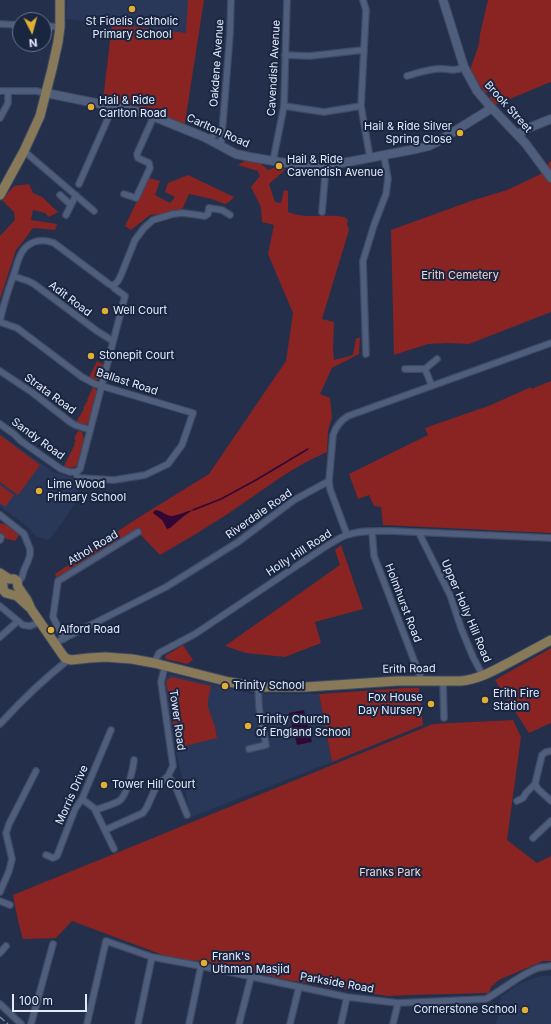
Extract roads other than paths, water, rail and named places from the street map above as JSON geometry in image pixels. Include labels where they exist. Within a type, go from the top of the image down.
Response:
[{"type":"main road","points":[[0,195],[24,151],[40,116],[55,57],[60,27],[60,0]]},
{"type":"main road","points":[[0,573],[27,600],[40,622],[62,654],[68,660]]},
{"type":"main road","points":[[10,583],[17,591],[12,594],[17,596],[23,603],[32,609]]},
{"type":"main road","name":"Erith Road","points":[[68,660],[105,657],[132,659],[229,682],[258,687],[306,687],[397,681],[469,680],[483,676],[551,640]]},
{"type":"street","name":"Oakdene Avenue","points":[[221,146],[230,34],[231,0]]},
{"type":"street","name":"Cavendish Avenue","points":[[273,161],[284,106],[287,0]]},
{"type":"street","points":[[363,0],[366,10],[361,106],[370,158]]},
{"type":"street","name":"Brook Street","points":[[443,0],[464,67],[477,91],[518,135],[540,161],[551,178]]},
{"type":"street","points":[[0,24],[12,25]]},
{"type":"street","points":[[52,26],[60,27]]},
{"type":"street","points":[[285,55],[310,56],[363,50]]},
{"type":"street","points":[[408,76],[434,69],[458,70],[464,67]]},
{"type":"street","points":[[0,90],[36,91],[46,93]]},
{"type":"street","points":[[0,118],[8,103],[8,91]]},
{"type":"street","name":"Carlton Road","points":[[46,93],[145,113],[187,129],[236,154],[298,165],[326,165],[384,156],[429,146],[492,108]]},
{"type":"street","points":[[284,106],[324,112],[361,106]]},
{"type":"street","points":[[79,184],[113,107]]},
{"type":"street","points":[[124,194],[136,198],[150,168],[149,163],[138,158],[137,154],[154,116]]},
{"type":"street","points":[[518,135],[526,129],[551,119]]},
{"type":"street","points":[[209,139],[222,128]]},
{"type":"street","points":[[24,151],[94,210]]},
{"type":"street","points":[[366,354],[363,261],[374,225],[386,194],[388,179],[384,156]]},
{"type":"street","points":[[322,212],[326,165]]},
{"type":"street","points":[[60,194],[71,205]]},
{"type":"street","points":[[66,215],[76,195]]},
{"type":"street","points":[[113,286],[118,282],[135,240],[144,228],[154,220],[183,213],[205,216],[208,214],[210,208],[222,210],[230,215]]},
{"type":"street","points":[[0,321],[20,255],[25,248],[33,242],[45,240],[58,246],[124,295],[125,297],[80,470],[76,472]]},
{"type":"street","name":"Adit Road","points":[[13,276],[34,284],[97,331],[113,341]]},
{"type":"street","name":"Ballast Road","points":[[0,321],[17,328],[82,377],[95,384],[193,413]]},
{"type":"street","points":[[347,535],[330,489],[329,481],[333,435],[341,420],[348,416],[551,343]]},
{"type":"street","points":[[405,369],[425,370],[437,359]]},
{"type":"street","points":[[425,370],[432,386]]},
{"type":"street","name":"Strata Road","points":[[0,371],[70,422],[90,430]]},
{"type":"street","name":"Sandy Road","points":[[0,424],[14,434],[21,442],[61,469],[76,472],[77,476],[80,478],[114,480],[145,475],[168,464],[182,445],[193,413]]},
{"type":"street","name":"Riverdale Road","points":[[55,643],[166,587],[238,542],[294,500],[329,481]]},
{"type":"street","points":[[0,515],[24,534],[30,549],[30,555],[22,577],[10,583]]},
{"type":"street","name":"Holly Hill Road","points":[[154,663],[159,653],[195,634],[328,545],[347,535],[372,531],[551,538]]},
{"type":"street","name":"Holmhurst Road","points":[[372,531],[374,556],[422,681]]},
{"type":"street","name":"Athol Road","points":[[64,638],[53,617],[58,581],[138,532]]},
{"type":"street","name":"Upper Holly Hill Road","points":[[419,532],[450,595],[461,628],[483,676]]},
{"type":"street","points":[[0,606],[23,625],[30,626],[40,622]]},
{"type":"street","points":[[0,638],[18,621]]},
{"type":"street","points":[[0,724],[18,704],[48,676],[68,660]]},
{"type":"street","name":"Tower Road","points":[[165,666],[161,682],[173,766],[168,776]]},
{"type":"street","points":[[442,681],[444,718]]},
{"type":"street","points":[[249,749],[266,745],[258,687]]},
{"type":"street","name":"Morris Drive","points":[[46,855],[53,858],[57,856],[75,808],[82,799],[111,730]]},
{"type":"street","points":[[517,802],[523,798],[535,784],[542,755],[551,751]]},
{"type":"street","points":[[96,810],[121,800],[124,796],[133,771],[134,760]]},
{"type":"street","points":[[0,892],[9,871],[12,859],[6,834],[9,824],[36,771]]},
{"type":"street","points":[[105,830],[143,813],[156,787],[168,776],[175,785],[187,814]]},
{"type":"street","points":[[535,784],[538,789],[551,801]]},
{"type":"street","points":[[82,799],[96,810],[114,849]]},
{"type":"street","points":[[533,838],[551,821]]},
{"type":"street","points":[[0,901],[10,904]]},
{"type":"street","name":"Parkside Road","points":[[87,1024],[106,941],[152,957],[347,997],[398,1003],[486,999],[496,994],[518,978],[539,968],[551,966]]},
{"type":"street","points":[[32,1024],[53,944]]},
{"type":"street","points":[[0,953],[6,946]]},
{"type":"street","points":[[138,1024],[152,957]]},
{"type":"street","points":[[188,1024],[201,966]]},
{"type":"street","points":[[240,1024],[251,977]]},
{"type":"street","points":[[290,1024],[299,987]]},
{"type":"street","points":[[341,1024],[347,997]]},
{"type":"street","points":[[393,1024],[398,1003]]},
{"type":"street","points":[[0,1004],[21,1024]]},
{"type":"waterway","points":[[193,510],[221,499],[308,449]]},
{"type":"railway","points":[[0,1017],[8,1024]]},
{"type":"place","name":"St Fidelis Catholic Primary School","points":[[132,9]]},
{"type":"place","name":"Hail & Ride Carlton Road","points":[[91,107]]},
{"type":"place","name":"Hail & Ride Silver Spring Close","points":[[460,133]]},
{"type":"place","name":"Hail & Ride Cavendish Avenue","points":[[279,166]]},
{"type":"place","name":"Well Court","points":[[105,311]]},
{"type":"place","name":"Stonepit Court","points":[[91,356]]},
{"type":"place","name":"Lime Wood Primary School","points":[[39,491]]},
{"type":"place","name":"Alford Road","points":[[51,630]]},
{"type":"place","name":"Trinity School","points":[[225,686]]},
{"type":"place","name":"Erith Fire Station","points":[[485,700]]},
{"type":"place","name":"Fox House Day Nursery","points":[[431,704]]},
{"type":"place","name":"Trinity Church of England School","points":[[248,726]]},
{"type":"place","name":"Tower Hill Court","points":[[104,785]]},
{"type":"place","name":"Frank's Uthman Masjid","points":[[204,963]]},
{"type":"place","name":"Cornerstone School","points":[[525,1010]]},
{"type":"park label","name":"Erith Cemetery","points":[[460,276]]},
{"type":"park label","name":"Franks Park","points":[[390,873]]}]
